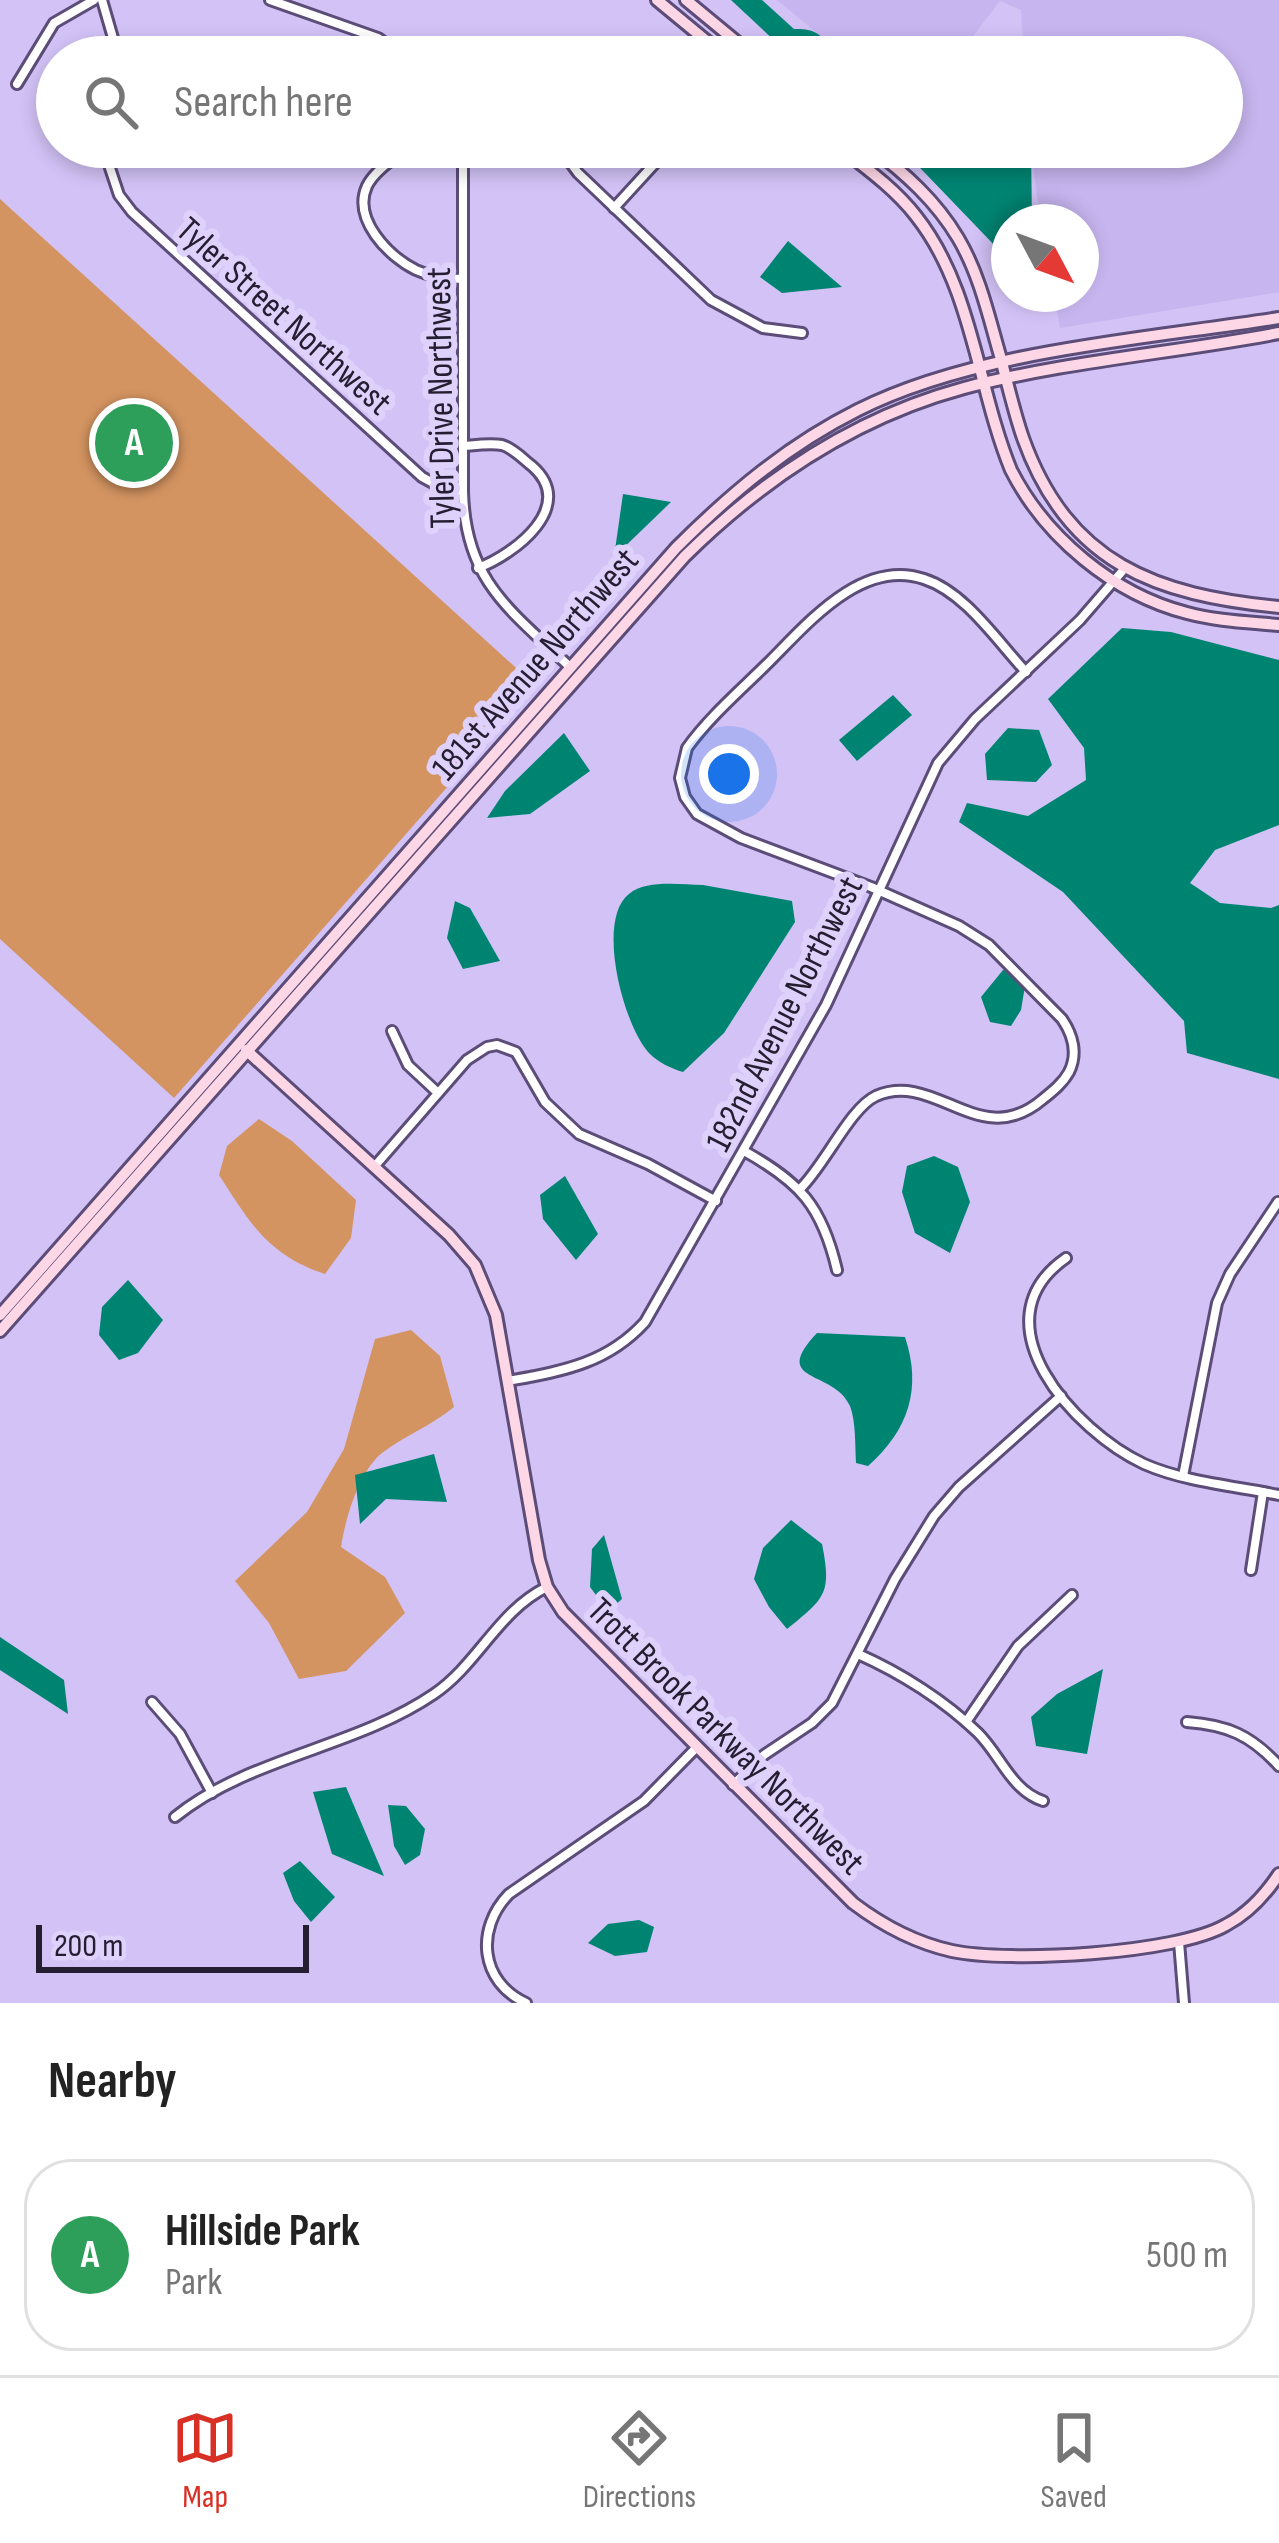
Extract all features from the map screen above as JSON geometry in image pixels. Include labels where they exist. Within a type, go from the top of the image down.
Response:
[{"type":"main road","points":[[656,0],[700,36]]},
{"type":"main road","points":[[686,0],[730,36]]},
{"type":"main road","points":[[864,168],[902,200],[928,232],[950,274],[1004,452],[1020,488],[1058,536],[1115,583],[1152,602],[1188,614],[1279,625]]},
{"type":"main road","points":[[895,168],[922,190],[949,224],[976,276],[1023,436],[1058,505],[1083,536],[1125,568],[1185,594],[1279,607]]},
{"type":"main road","name":"181st Avenue Northwest","points":[[0,1331],[715,509],[784,454],[862,408],[938,378],[1002,363],[1279,318]]},
{"type":"main road","name":"181st Avenue Northwest","points":[[576,671],[685,556],[760,489],[869,423],[983,384],[1279,333]]},
{"type":"main road","name":"181st Avenue Northwest","points":[[0,1315],[244,1048]]},
{"type":"main road","name":"Trott Brook Parkway Northwest","points":[[244,1048],[449,1235],[475,1265],[496,1315],[547,1587],[580,1632],[853,1904],[920,1942],[983,1956],[1018,1957],[1179,1942],[1223,1928],[1245,1913],[1279,1874]]},
{"type":"street","points":[[46,36],[54,23],[98,0],[109,18],[111,36]]},
{"type":"street","points":[[270,0],[372,36]]},
{"type":"street","points":[[17,84],[36,53]]},
{"type":"street","name":"Tyler Street Northwest","points":[[110,168],[119,195],[132,212],[422,477],[444,489],[463,491]]},
{"type":"street","points":[[385,168],[371,180],[364,198],[364,218],[375,235],[410,266],[437,277],[463,279]]},
{"type":"street","name":"Tyler Drive Northwest","points":[[463,168],[467,536],[478,568],[507,609],[576,671]]},
{"type":"street","points":[[574,168],[723,309],[763,328],[802,333]]},
{"type":"street","points":[[614,208],[651,168]]},
{"type":"street","points":[[464,446],[508,447],[539,472],[548,489],[545,512],[536,528],[515,549],[478,568]]},
{"type":"street","name":"182nd Avenue Northwest","points":[[508,1381],[583,1366],[622,1346],[657,1305],[826,1005],[938,763],[1125,568]]},
{"type":"street","points":[[800,1189],[821,1168],[858,1110],[877,1096],[908,1091],[985,1118],[1004,1119],[1039,1103],[1066,1077],[1072,1061],[1067,1027],[989,945],[959,926],[741,838],[697,814],[680,778],[687,748],[822,611],[856,588],[890,575],[926,579],[946,590],[1025,672]]},
{"type":"street","points":[[392,1031],[408,1065],[438,1094]]},
{"type":"street","points":[[374,1167],[477,1052],[506,1048],[523,1060],[555,1114],[579,1135],[648,1164],[716,1201]]},
{"type":"street","points":[[744,1151],[800,1189],[822,1222],[837,1270]]},
{"type":"street","points":[[1183,1476],[1217,1303],[1230,1274],[1278,1202]]},
{"type":"street","points":[[1066,1258],[1044,1277],[1033,1297],[1029,1319],[1035,1358],[1061,1396],[1122,1452],[1183,1476],[1279,1495]]},
{"type":"street","points":[[734,1784],[764,1755],[821,1715],[839,1692],[895,1579],[934,1516],[959,1487],[1061,1396]]},
{"type":"street","points":[[1250,1570],[1263,1492]]},
{"type":"street","points":[[175,1817],[212,1792],[422,1702],[470,1663],[514,1608],[547,1587]]},
{"type":"street","points":[[966,1723],[1018,1646],[1072,1595]]},
{"type":"street","points":[[859,1654],[916,1685],[966,1723],[1020,1789],[1043,1801]]},
{"type":"street","points":[[152,1702],[180,1734],[212,1792]]},
{"type":"street","points":[[1187,1721],[1237,1730],[1279,1766]]},
{"type":"street","points":[[526,2003],[502,1988],[491,1969],[486,1948],[493,1913],[509,1894],[644,1801],[696,1748]]},
{"type":"street","points":[[1179,1942],[1184,2003]]},
{"type":"shaded area","points":[[731,0],[762,0],[794,29],[820,36],[770,36]]},
{"type":"shaded area","points":[[777,0],[1279,0],[1279,292],[1060,328],[1057,312],[1099,312],[1099,204],[1038,204],[1033,168],[1243,168],[1243,36],[1023,36],[1021,10],[1000,1],[973,36],[821,36]]},
{"type":"shaded area","points":[[920,168],[1031,168],[1032,204],[991,204],[991,242]]},
{"type":"shaded area","points":[[0,199],[536,686],[174,1098],[0,939]]},
{"type":"shaded area","points":[[788,241],[842,287],[782,293],[760,277]]},
{"type":"shaded area","points":[[623,494],[671,502],[614,557]]},
{"type":"shaded area","points":[[1122,628],[1171,632],[1279,660],[1279,825],[1215,850],[1190,883],[1220,903],[1279,905],[1279,1079],[1187,1053],[1184,1021],[1063,892],[959,822],[967,803],[1028,816],[1086,780],[1084,748],[1048,699]]},
{"type":"shaded area","points":[[893,695],[912,715],[857,761],[839,740]]},
{"type":"shaded area","points":[[1008,728],[1039,730],[1052,765],[1036,782],[987,780],[985,754]]},
{"type":"shaded area","points":[[564,733],[590,771],[530,814],[487,818],[505,791]]},
{"type":"shaded area","points":[[703,885],[792,901],[795,922],[724,1033],[683,1072],[650,1054],[631,1022],[617,974],[614,926],[619,907],[636,889]]},
{"type":"shaded area","points":[[455,901],[470,908],[500,961],[463,969],[447,938]]},
{"type":"shaded area","points":[[1003,970],[1011,970],[1025,986],[1021,1010],[1011,1026],[990,1022],[981,997]]},
{"type":"shaded area","points":[[259,1119],[292,1141],[356,1200],[351,1238],[325,1274],[289,1257],[262,1235],[219,1175],[227,1146]]},
{"type":"shaded area","points":[[934,1156],[958,1167],[970,1202],[950,1253],[915,1233],[902,1192],[907,1166]]},
{"type":"shaded area","points":[[565,1176],[598,1234],[576,1260],[543,1219],[540,1195]]},
{"type":"shaded area","points":[[128,1280],[163,1320],[138,1353],[119,1360],[99,1335],[102,1307]]},
{"type":"shaded area","points":[[411,1330],[440,1356],[454,1407],[374,1461],[354,1497],[341,1547],[385,1577],[405,1613],[346,1671],[299,1679],[269,1623],[235,1581],[307,1512],[344,1449],[375,1339]]},
{"type":"shaded area","points":[[817,1333],[905,1337],[912,1374],[908,1407],[893,1438],[868,1466],[856,1463],[850,1406],[842,1394],[802,1369],[804,1349]]},
{"type":"shaded area","points":[[434,1454],[447,1502],[386,1499],[360,1524],[355,1475]]},
{"type":"shaded area","points":[[791,1520],[822,1544],[826,1574],[817,1602],[787,1629],[754,1579],[763,1548]]},
{"type":"shaded area","points":[[604,1535],[622,1599],[608,1611],[590,1587],[592,1549]]},
{"type":"shaded area","points":[[0,1637],[64,1680],[68,1714],[0,1670]]},
{"type":"shaded area","points":[[1103,1669],[1087,1754],[1036,1746],[1031,1717],[1057,1694]]},
{"type":"shaded area","points":[[346,1787],[384,1876],[332,1854],[313,1792]]},
{"type":"shaded area","points":[[388,1805],[406,1806],[425,1829],[420,1855],[405,1865],[394,1846]]},
{"type":"shaded area","points":[[300,1861],[335,1897],[311,1922],[294,1901],[283,1873]]},
{"type":"shaded area","points":[[639,1920],[654,1927],[647,1952],[615,1956],[588,1943],[608,1924]]},
{"type":"place","name":"Hillside Park","points":[[134,443]]}]
